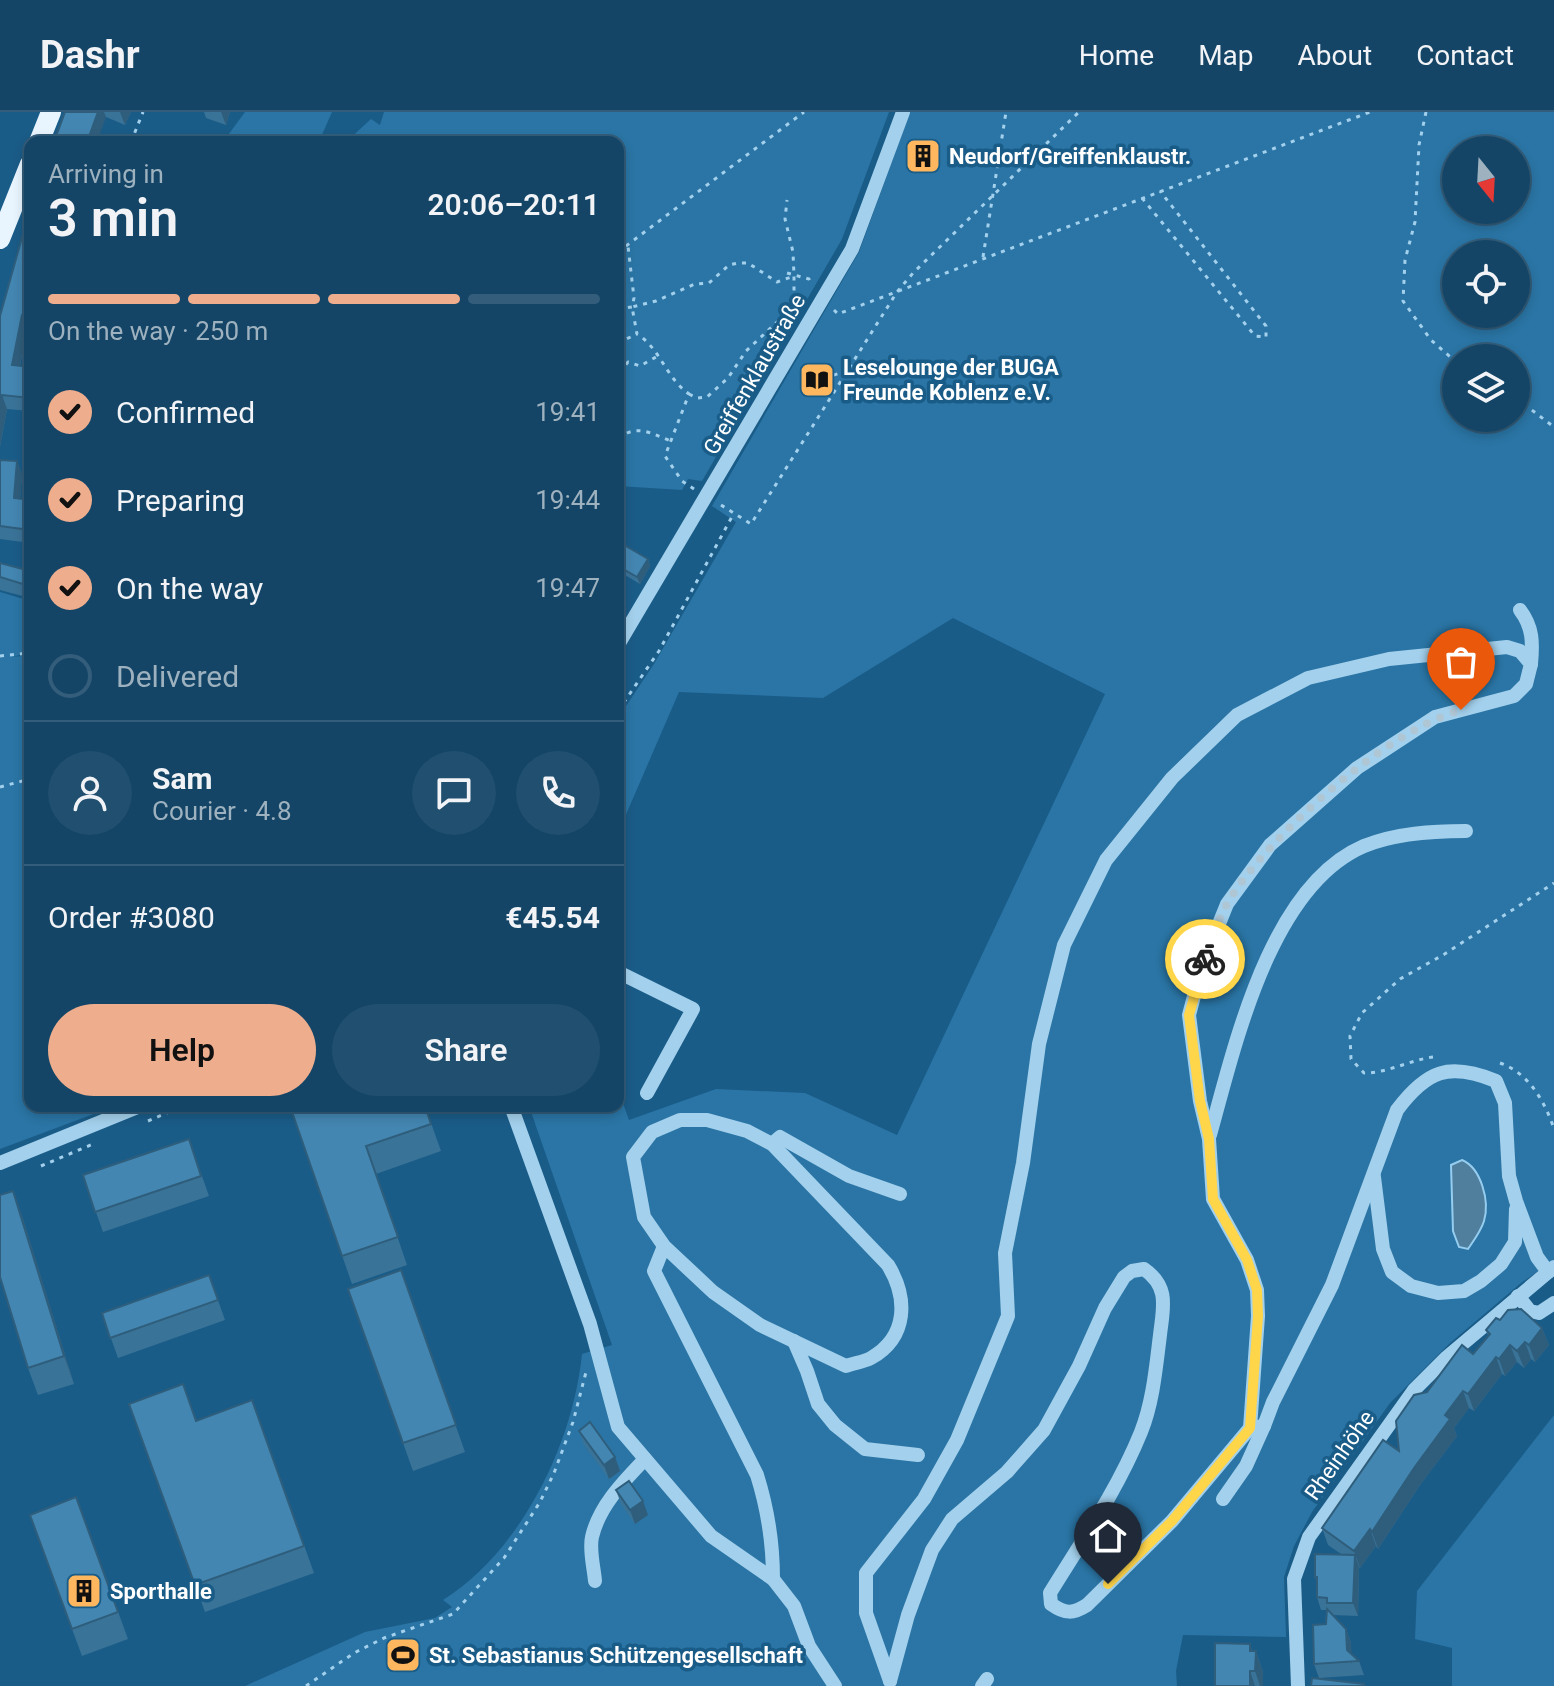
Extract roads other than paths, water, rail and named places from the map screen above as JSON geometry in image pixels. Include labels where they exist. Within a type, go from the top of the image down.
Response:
[{"type":"main road","points":[[41,136],[51,112]]},
{"type":"main road","points":[[0,239],[24,179]]},
{"type":"street","name":"Greiffenklaustraße","points":[[624,635],[852,249],[903,112]]},
{"type":"street","points":[[1223,1499],[1246,1466],[1257,1427],[1257,1290],[1247,1260],[1213,1199],[1209,1139],[1200,1101],[1189,1015],[1202,966],[1227,904],[1270,845],[1357,768],[1435,717],[1514,696],[1526,684],[1533,642],[1529,622],[1520,610]]},
{"type":"street","points":[[889,1684],[866,1613],[866,1573],[924,1499],[957,1440],[1008,1316],[1005,1253],[1023,1163],[1039,1044],[1064,945],[1106,860],[1172,778],[1237,715],[1308,678],[1389,659],[1507,647],[1520,651],[1531,664]]},
{"type":"street","points":[[1209,1139],[1250,999],[1276,943],[1306,891],[1331,867],[1364,847],[1403,836],[1466,831]]},
{"type":"street","points":[[624,975],[693,1009],[647,1093]]},
{"type":"street","points":[[889,1684],[908,1615],[932,1550],[952,1519],[1007,1472],[1044,1430],[1079,1366],[1105,1308],[1124,1277],[1132,1271],[1144,1269],[1152,1275],[1159,1282],[1162,1294],[1163,1308],[1152,1391],[1142,1430],[1109,1497],[1050,1593],[1051,1604],[1061,1612],[1075,1613],[1087,1605],[1172,1521],[1257,1427],[1273,1402],[1332,1285],[1397,1110],[1413,1088],[1438,1073],[1469,1070],[1496,1081],[1505,1103],[1509,1176],[1516,1201],[1537,1257],[1551,1270]]},
{"type":"street","points":[[0,1163],[125,1112]]},
{"type":"street","points":[[513,1112],[590,1324],[618,1427],[711,1536],[773,1579],[794,1606],[809,1646],[835,1686]]},
{"type":"street","points":[[680,1120],[707,1120],[747,1131],[772,1144],[888,1265],[900,1285],[902,1311],[896,1336],[871,1359],[846,1366],[760,1325],[713,1292],[664,1246],[644,1217],[633,1157],[652,1132],[680,1120]]},
{"type":"street","points":[[772,1144],[780,1137],[849,1176],[900,1194]]},
{"type":"street","points":[[1373,1173],[1383,1249],[1392,1272],[1411,1286],[1438,1293],[1464,1291],[1501,1264],[1515,1242],[1516,1201]]},
{"type":"street","points":[[664,1246],[654,1271],[762,1490],[773,1545],[773,1579]]},
{"type":"street","name":"Rheinhöhe","points":[[1298,1686],[1294,1579],[1309,1537],[1414,1390],[1447,1357],[1551,1270]]},
{"type":"street","points":[[1518,1296],[1530,1311],[1539,1313],[1554,1303]]},
{"type":"street","points":[[794,1341],[818,1404],[835,1425],[865,1449],[918,1455]]},
{"type":"street","points":[[595,1581],[591,1538],[606,1505],[645,1459]]},
{"type":"place","name":"Neudorf/Greiffenklaustr.","points":[[923,156]]},
{"type":"place","name":"Leselounge der BUGA Freunde Koblenz e.V.","points":[[817,380]]},
{"type":"place","name":"Sporthalle","points":[[84,1591]]},
{"type":"place","name":"St. Sebastianus Schützengesellschaft","points":[[403,1655]]}]
